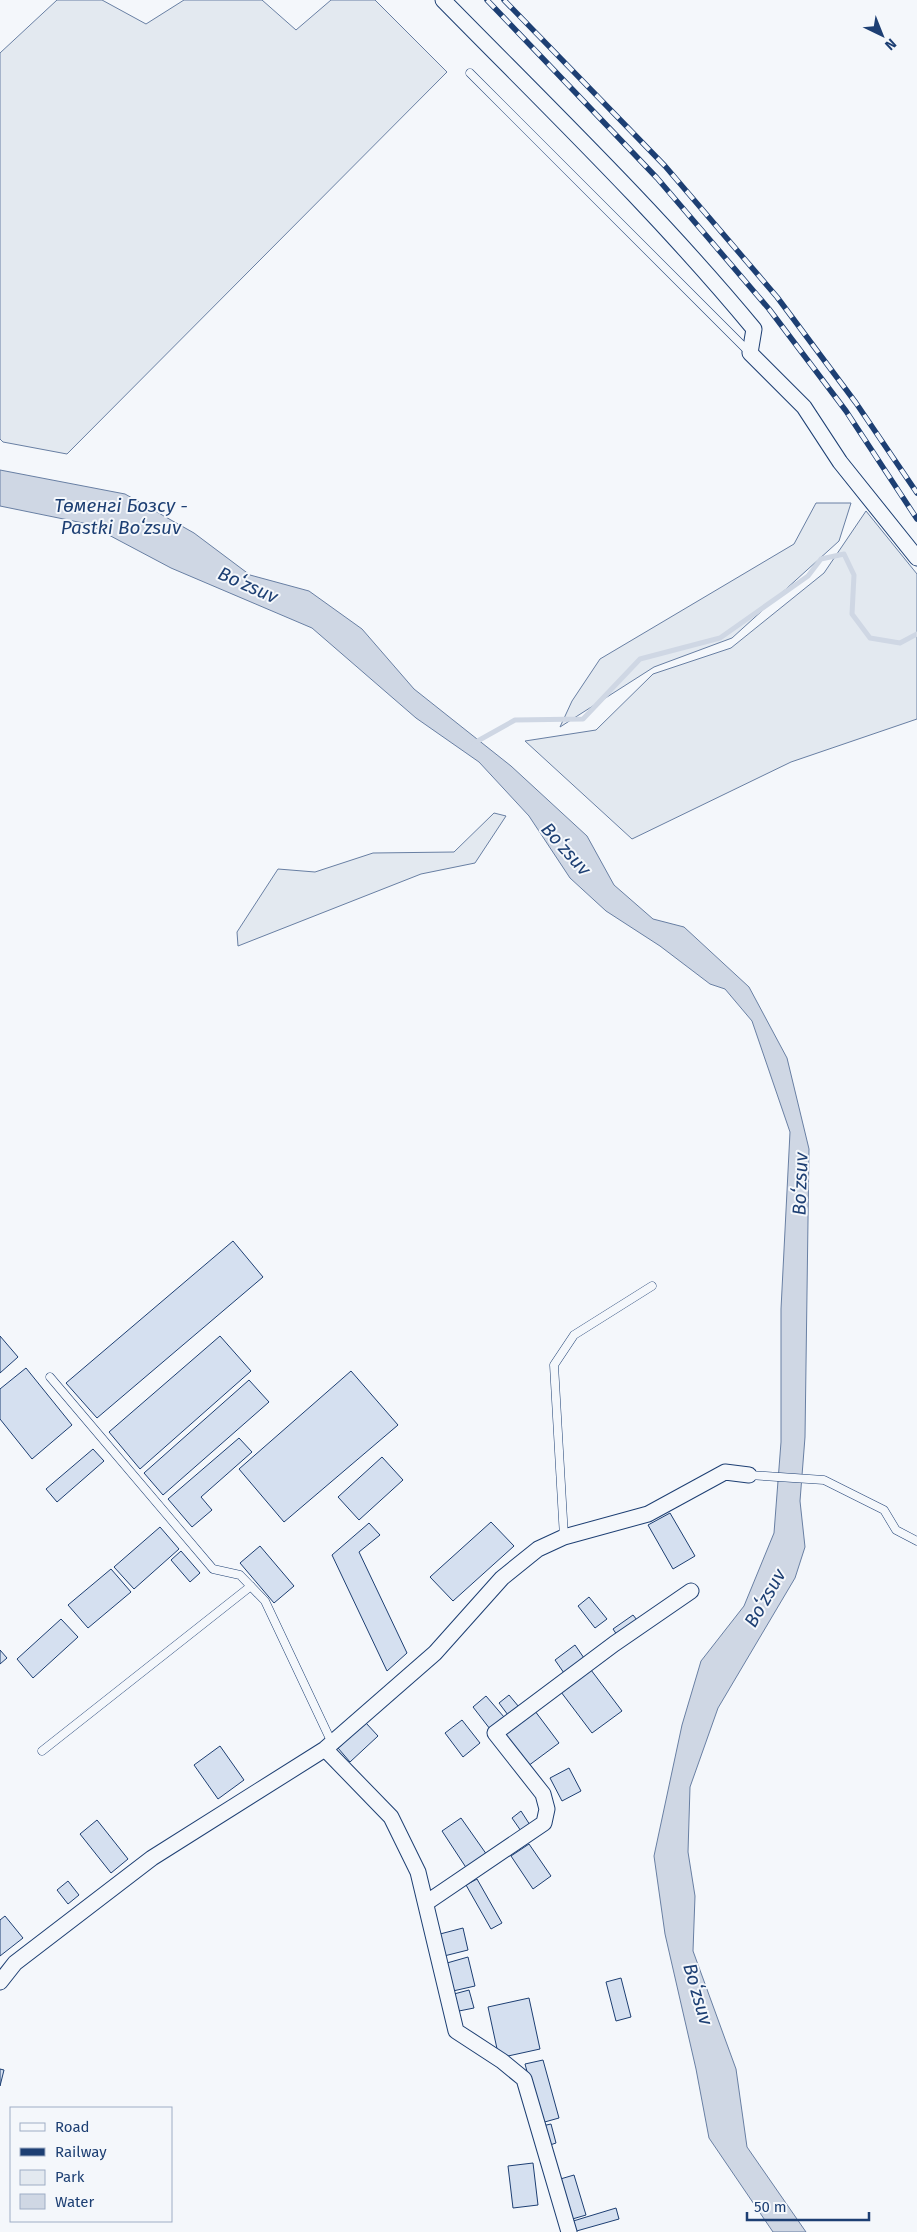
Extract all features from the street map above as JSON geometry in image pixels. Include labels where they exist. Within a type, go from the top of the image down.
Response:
[{"type":"street","points":[[443,0],[656,217],[725,294],[754,329],[750,353],[804,407],[840,462],[917,558]]},
{"type":"street","points":[[0,1982],[15,1964],[152,1858],[328,1746],[435,1653],[502,1578],[538,1549],[564,1537],[648,1514],[725,1472],[749,1475]]},
{"type":"street","points":[[426,1903],[544,1823],[547,1808],[543,1794],[495,1733],[614,1644],[691,1591]]},
{"type":"street","points":[[328,1746],[391,1817],[418,1872],[456,2031],[524,2079],[569,2232]]},
{"type":"lane","points":[[470,72],[750,353]]},
{"type":"lane","points":[[564,1537],[554,1365],[574,1335],[652,1286]]},
{"type":"lane","points":[[50,1377],[213,1569],[240,1574],[265,1601],[328,1746]]},
{"type":"lane","points":[[749,1475],[824,1480],[884,1510],[896,1530],[917,1541]]},
{"type":"lane","points":[[42,1751],[251,1586]]},
{"type":"green space","points":[[57,0],[102,0],[146,24],[184,0],[262,0],[296,30],[331,0],[375,0],[447,72],[67,454],[3,442],[0,439],[0,53]]},
{"type":"green space","points":[[816,503],[851,503],[839,541],[732,638],[654,667],[560,727],[572,701],[600,659],[794,544]]},
{"type":"green space","points":[[866,511],[917,574],[917,719],[791,762],[632,839],[525,741],[596,730],[653,674],[731,648],[824,573]]},
{"type":"green space","points":[[494,813],[506,816],[475,863],[421,874],[238,946],[237,932],[278,869],[315,872],[373,853],[454,852]]},
{"type":"water","name":"Төменгі Бозсу - Pastki Boʻzsuv","points":[[0,470],[125,494],[194,533],[250,575],[309,591],[362,629],[414,689],[511,766],[587,836],[614,885],[653,919],[684,927],[749,987],[787,1058],[809,1149],[805,1437],[800,1501],[805,1547],[795,1578],[718,1708],[690,1787],[688,1852],[695,1896],[693,1951],[736,2069],[747,2147],[806,2232],[773,2232],[709,2138],[696,2069],[665,1934],[654,1856],[682,1725],[701,1661],[744,1606],[774,1533],[781,1442],[781,1309],[790,1132],[752,1021],[725,989],[710,984],[660,946],[606,911],[570,878],[529,816],[479,762],[416,718],[312,628],[171,568],[88,524],[0,506]]},
{"type":"building","points":[[233,1241],[263,1277],[97,1418],[66,1383]]},
{"type":"building","points":[[0,1336],[18,1357],[0,1373]]},
{"type":"building","points":[[220,1336],[251,1371],[140,1469],[109,1432]]},
{"type":"building","points":[[26,1368],[72,1425],[32,1459],[0,1419],[0,1389]]},
{"type":"building","points":[[351,1371],[398,1425],[284,1522],[239,1469]]},
{"type":"building","points":[[249,1380],[269,1402],[163,1495],[144,1473]]},
{"type":"building","points":[[239,1438],[252,1452],[201,1497],[212,1510],[192,1527],[168,1499]]},
{"type":"building","points":[[93,1449],[104,1461],[57,1502],[46,1489]]},
{"type":"building","points":[[382,1457],[403,1480],[359,1520],[338,1497]]},
{"type":"building","points":[[670,1513],[695,1556],[673,1569],[648,1525]]},
{"type":"building","points":[[491,1522],[514,1546],[453,1601],[430,1577]]},
{"type":"building","points":[[369,1523],[380,1535],[359,1552],[407,1653],[387,1671],[332,1555]]},
{"type":"building","points":[[160,1527],[179,1549],[134,1589],[114,1567]]},
{"type":"building","points":[[260,1546],[294,1586],[274,1603],[240,1563]]},
{"type":"building","points":[[181,1551],[200,1573],[190,1582],[171,1560]]},
{"type":"building","points":[[111,1569],[131,1592],[88,1628],[68,1605]]},
{"type":"building","points":[[589,1597],[607,1619],[595,1628],[578,1606]]},
{"type":"building","points":[[633,1615],[637,1620],[617,1635],[613,1629]]},
{"type":"building","points":[[61,1619],[78,1637],[33,1678],[17,1659]]},
{"type":"building","points":[[575,1645],[584,1658],[564,1673],[555,1660]]},
{"type":"building","points":[[0,1650],[7,1658],[0,1664]]},
{"type":"building","points":[[591,1670],[622,1711],[592,1733],[561,1692]]},
{"type":"building","points":[[509,1695],[519,1707],[508,1715],[499,1703]]},
{"type":"building","points":[[486,1696],[504,1717],[490,1729],[473,1707]]},
{"type":"building","points":[[535,1711],[559,1743],[528,1766],[503,1735]]},
{"type":"building","points":[[462,1720],[480,1743],[463,1757],[445,1733]]},
{"type":"building","points":[[366,1723],[378,1736],[350,1762],[338,1748]]},
{"type":"building","points":[[220,1746],[244,1780],[218,1799],[194,1765]]},
{"type":"building","points":[[569,1768],[581,1791],[562,1801],[550,1778]]},
{"type":"building","points":[[521,1811],[530,1825],[521,1831],[512,1818]]},
{"type":"building","points":[[461,1818],[487,1855],[467,1869],[442,1831]]},
{"type":"building","points":[[97,1820],[128,1859],[111,1873],[80,1834]]},
{"type":"building","points":[[529,1844],[551,1876],[533,1889],[511,1856]]},
{"type":"building","points":[[477,1879],[502,1923],[491,1929],[466,1885]]},
{"type":"building","points":[[68,1881],[79,1895],[68,1904],[57,1890]]},
{"type":"building","points":[[5,1916],[23,1938],[0,1956],[0,1920]]},
{"type":"building","points":[[463,1928],[468,1950],[444,1956],[440,1934]]},
{"type":"building","points":[[468,1957],[475,1986],[453,1991],[447,1963]]},
{"type":"building","points":[[621,1978],[631,2017],[616,2021],[606,1982]]},
{"type":"building","points":[[469,1990],[474,2008],[459,2011],[454,1994]]},
{"type":"building","points":[[529,1998],[540,2049],[499,2058],[488,2007]]},
{"type":"building","points":[[543,2060],[559,2118],[541,2123],[525,2064]]},
{"type":"building","points":[[0,2069],[4,2070],[0,2086]]},
{"type":"building","points":[[551,2124],[556,2143],[547,2146],[542,2126]]},
{"type":"building","points":[[533,2163],[538,2205],[513,2208],[508,2166]]},
{"type":"building","points":[[574,2175],[586,2215],[569,2220],[557,2180]]},
{"type":"building","points":[[616,2208],[619,2219],[573,2232],[570,2222]]},
{"type":"waterway","points":[[474,743],[515,720],[583,719],[640,659],[720,638],[808,576],[821,559],[844,554],[854,575],[852,614],[870,638],[900,643],[917,634]]},
{"type":"railway","points":[[487,0],[657,178],[769,309],[846,411],[917,519]]},
{"type":"railway","points":[[504,0],[665,166],[777,297],[856,403],[917,493]]},
{"type":"water label","name":"Boʻzsuv","points":[[248,585]]},
{"type":"water label","name":"Boʻzsuv","points":[[566,849]]},
{"type":"water label","name":"Boʻzsuv","points":[[800,1184]]},
{"type":"water label","name":"Boʻzsuv","points":[[765,1598]]},
{"type":"water label","name":"Boʻzsuv","points":[[698,1994]]}]
